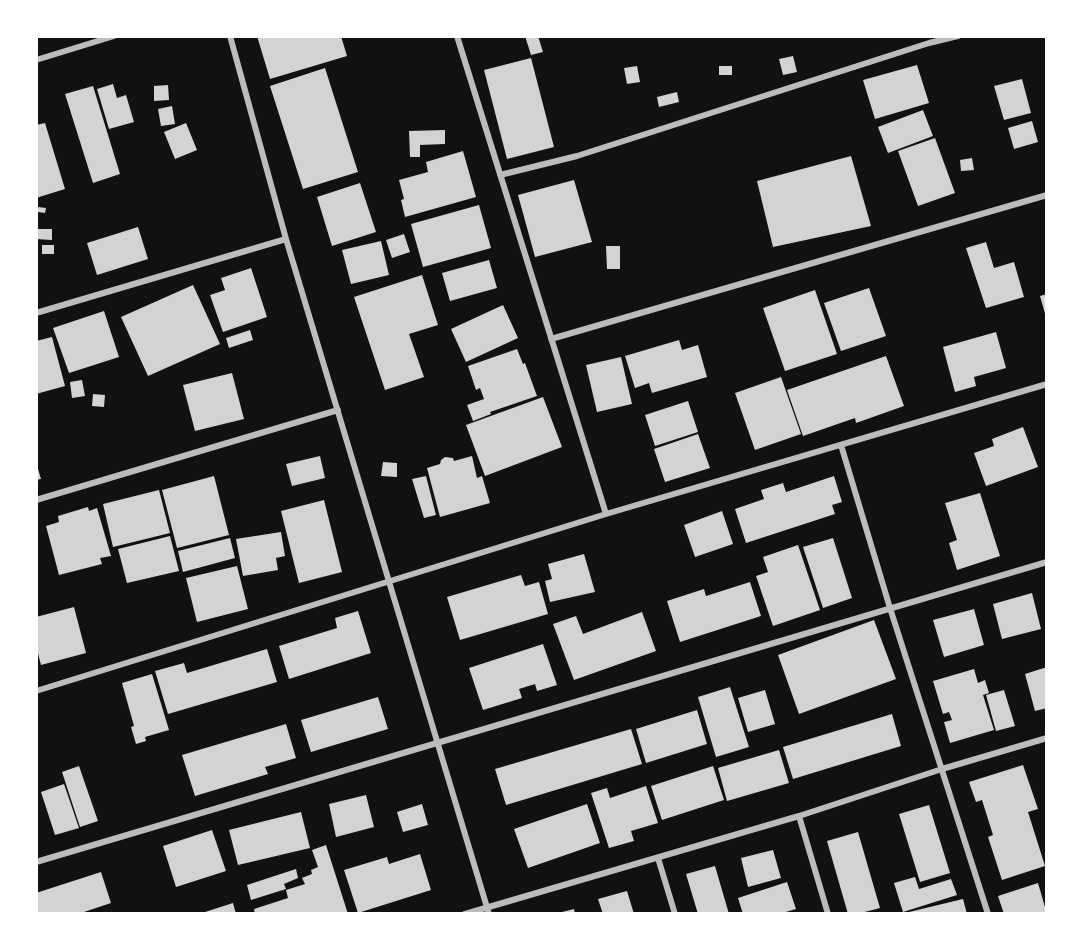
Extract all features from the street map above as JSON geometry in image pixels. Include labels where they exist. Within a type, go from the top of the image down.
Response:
[{"type":"street","points":[[36,60],[114,36]]},
{"type":"street","points":[[230,36],[286,239],[488,911]]},
{"type":"street","points":[[457,36],[606,514]]},
{"type":"street","points":[[500,175],[577,156],[929,43],[958,36]]},
{"type":"street","points":[[551,339],[1047,195]]},
{"type":"street","points":[[36,313],[286,239]]},
{"type":"street","points":[[36,691],[606,514],[1047,384]]},
{"type":"street","points":[[36,500],[338,410]]},
{"type":"street","points":[[841,445],[890,608],[988,914]]},
{"type":"street","points":[[36,862],[437,741],[1047,562]]},
{"type":"street","points":[[465,914],[488,911],[1047,738]]},
{"type":"street","points":[[799,816],[828,914]]},
{"type":"street","points":[[658,858],[675,914]]},
{"type":"building","points":[[257,36],[341,36],[347,56],[270,79]]},
{"type":"building","points":[[525,36],[538,36],[543,52],[531,55]]},
{"type":"building","points":[[793,56],[797,72],[783,75],[779,59]]},
{"type":"building","points":[[531,58],[554,147],[507,159],[484,70]]},
{"type":"building","points":[[917,65],[929,103],[875,119],[863,80]]},
{"type":"building","points":[[637,66],[640,82],[627,84],[624,68]]},
{"type":"building","points":[[719,66],[732,66],[732,75],[719,75]]},
{"type":"building","points":[[325,68],[358,172],[303,189],[270,86]]},
{"type":"building","points":[[1022,79],[1031,113],[1004,120],[994,86]]},
{"type":"building","points":[[113,84],[117,98],[126,95],[134,122],[109,129],[97,89]]},
{"type":"building","points":[[168,85],[169,100],[154,101],[154,86]]},
{"type":"building","points":[[93,86],[120,174],[93,183],[65,94]]},
{"type":"building","points":[[677,92],[679,102],[659,107],[657,97]]},
{"type":"building","points":[[172,106],[175,124],[161,126],[158,109]]},
{"type":"building","points":[[923,110],[933,136],[888,153],[878,127]]},
{"type":"building","points":[[1032,121],[1038,142],[1014,149],[1008,128]]},
{"type":"building","points":[[45,123],[65,189],[36,198],[36,125]]},
{"type":"building","points":[[186,123],[197,150],[175,159],[164,132]]},
{"type":"building","points":[[445,130],[445,144],[420,145],[420,157],[410,157],[409,131]]},
{"type":"building","points":[[935,138],[955,193],[918,206],[898,151]]},
{"type":"building","points":[[463,151],[476,197],[405,217],[401,200],[404,199],[399,180],[428,172],[426,162]]},
{"type":"building","points":[[851,156],[871,226],[773,247],[757,181]]},
{"type":"building","points":[[972,158],[974,170],[961,171],[960,160]]},
{"type":"building","points":[[574,180],[592,242],[535,257],[518,195]]},
{"type":"building","points":[[360,183],[376,232],[332,246],[317,197]]},
{"type":"building","points":[[479,205],[491,248],[423,267],[411,224]]},
{"type":"building","points":[[38,207],[46,208],[45,213],[38,212]]},
{"type":"building","points":[[138,227],[148,259],[97,275],[87,243]]},
{"type":"building","points":[[36,229],[52,229],[52,240],[36,239]]},
{"type":"building","points":[[404,234],[410,252],[392,258],[386,240]]},
{"type":"building","points":[[381,241],[389,275],[351,284],[342,250]]},
{"type":"building","points":[[986,242],[994,268],[1014,262],[1024,297],[986,308],[966,248]]},
{"type":"building","points":[[42,245],[54,245],[54,254],[42,254]]},
{"type":"building","points":[[606,246],[620,246],[620,269],[607,269]]},
{"type":"building","points":[[489,260],[497,288],[450,301],[442,273]]},
{"type":"building","points":[[251,268],[267,317],[223,332],[210,295],[225,290],[221,278]]},
{"type":"building","points":[[422,275],[438,325],[409,334],[424,377],[385,390],[354,297]]},
{"type":"building","points":[[193,285],[220,344],[148,376],[121,317]]},
{"type":"building","points":[[869,288],[886,336],[841,351],[824,303]]},
{"type":"building","points":[[815,290],[837,354],[785,371],[763,308]]},
{"type":"building","points":[[1047,294],[1047,317],[1046,317],[1040,296]]},
{"type":"building","points":[[503,305],[518,338],[466,362],[451,329]]},
{"type":"building","points":[[104,311],[119,357],[69,373],[53,328]]},
{"type":"building","points":[[250,330],[253,340],[229,348],[226,338]]},
{"type":"building","points":[[996,332],[1006,368],[974,377],[976,386],[955,392],[943,347]]},
{"type":"building","points":[[52,337],[65,386],[36,394],[36,341]]},
{"type":"building","points":[[679,340],[682,350],[698,345],[707,377],[652,393],[649,383],[635,388],[625,356]]},
{"type":"building","points":[[517,349],[523,364],[525,363],[537,396],[490,412],[491,414],[473,421],[467,405],[484,399],[480,388],[476,390],[468,366]]},
{"type":"building","points":[[886,356],[904,406],[856,423],[855,418],[803,436],[787,390]]},
{"type":"building","points":[[621,357],[632,404],[597,412],[586,365]]},
{"type":"building","points":[[232,373],[244,419],[195,431],[183,385]]},
{"type":"building","points":[[781,377],[801,434],[755,450],[735,393]]},
{"type":"building","points":[[82,380],[85,396],[72,398],[70,382]]},
{"type":"building","points":[[93,394],[105,395],[104,407],[92,406]]},
{"type":"building","points":[[543,397],[562,447],[485,476],[466,425]]},
{"type":"building","points":[[688,401],[698,432],[655,446],[645,415]]},
{"type":"building","points":[[1023,427],[1038,467],[986,486],[974,453],[994,446],[992,439]]},
{"type":"building","points":[[698,434],[710,468],[665,482],[654,449]]},
{"type":"building","points":[[320,456],[325,478],[292,486],[286,464]]},
{"type":"building","points":[[472,456],[477,478],[482,476],[490,503],[440,517],[427,468],[440,464],[445,457],[453,458],[454,461]]},
{"type":"building","points":[[36,462],[41,479],[36,480]]},
{"type":"building","points":[[383,462],[397,463],[397,477],[381,476]]},
{"type":"building","points":[[214,476],[229,535],[177,548],[162,490]]},
{"type":"building","points":[[426,476],[436,515],[424,518],[412,479]]},
{"type":"building","points":[[834,476],[842,502],[832,505],[835,514],[746,543],[735,509],[764,499],[761,490],[783,483],[786,492]]},
{"type":"building","points":[[159,490],[170,533],[113,547],[103,504]]},
{"type":"building","points":[[980,493],[1000,556],[957,570],[949,543],[957,540],[945,503]]},
{"type":"building","points":[[324,500],[342,572],[299,583],[281,511]]},
{"type":"building","points":[[88,507],[89,511],[97,508],[111,556],[100,558],[102,564],[59,575],[46,526],[59,522],[58,516]]},
{"type":"building","points":[[722,511],[733,544],[695,557],[684,525]]},
{"type":"building","points":[[281,532],[285,556],[276,558],[278,570],[243,576],[236,539]]},
{"type":"building","points":[[170,536],[179,571],[127,583],[118,549]]},
{"type":"building","points":[[230,538],[235,558],[183,572],[178,551]]},
{"type":"building","points":[[833,538],[852,598],[823,608],[803,547]]},
{"type":"building","points":[[798,545],[820,610],[773,626],[756,576],[768,572],[763,557]]},
{"type":"building","points":[[584,554],[595,592],[550,602],[545,581],[552,579],[548,564]]},
{"type":"building","points":[[237,566],[248,609],[197,622],[186,578]]},
{"type":"building","points":[[521,575],[525,586],[539,582],[548,614],[460,640],[447,597]]},
{"type":"building","points":[[750,582],[761,616],[680,642],[667,601],[704,589],[706,596]]},
{"type":"building","points":[[1032,593],[1041,629],[1002,639],[993,604]]},
{"type":"building","points":[[74,607],[86,653],[41,665],[36,646],[36,617]]},
{"type":"building","points":[[974,609],[984,645],[944,657],[933,620]]},
{"type":"building","points":[[358,611],[371,653],[289,679],[279,646],[337,628],[335,618]]},
{"type":"building","points":[[642,612],[656,651],[574,680],[553,624],[576,616],[583,634]]},
{"type":"building","points":[[874,620],[896,679],[799,714],[778,655]]},
{"type":"building","points":[[543,644],[557,685],[537,691],[535,684],[519,689],[522,698],[483,710],[469,668]]},
{"type":"building","points":[[267,649],[277,682],[168,714],[155,671],[184,663],[187,673]]},
{"type":"building","points":[[1047,667],[1047,708],[1035,711],[1025,674]]},
{"type":"building","points":[[974,669],[978,683],[985,680],[989,693],[983,695],[994,730],[950,743],[944,722],[952,720],[949,712],[943,714],[933,681]]},
{"type":"building","points":[[152,674],[169,730],[145,737],[146,741],[136,744],[131,727],[134,726],[122,683]]},
{"type":"building","points":[[730,687],[749,747],[716,757],[698,697]]},
{"type":"building","points":[[765,690],[775,724],[748,732],[738,698]]},
{"type":"building","points":[[1004,690],[1015,726],[996,731],[986,695]]},
{"type":"building","points":[[378,697],[388,729],[311,752],[301,720]]},
{"type":"building","points":[[697,710],[707,744],[646,763],[636,729]]},
{"type":"building","points":[[892,714],[901,746],[793,779],[783,747]]},
{"type":"building","points":[[286,724],[296,758],[265,767],[268,774],[195,796],[182,755]]},
{"type":"building","points":[[631,729],[642,764],[506,805],[495,769]]},
{"type":"building","points":[[779,750],[789,783],[727,801],[718,768]]},
{"type":"building","points":[[1023,765],[1038,809],[1028,812],[1045,866],[1002,880],[988,837],[993,835],[982,800],[976,802],[969,782]]},
{"type":"building","points":[[79,766],[98,821],[80,827],[62,772]]},
{"type":"building","points":[[713,766],[724,800],[662,820],[651,786]]},
{"type":"building","points":[[64,784],[79,828],[55,835],[41,792]]},
{"type":"building","points":[[646,786],[658,823],[631,831],[634,841],[609,848],[591,793],[607,788],[610,798]]},
{"type":"building","points":[[366,795],[374,827],[336,837],[329,804]]},
{"type":"building","points":[[422,804],[428,825],[403,832],[397,812]]},
{"type":"building","points":[[587,804],[600,843],[528,868],[514,829]]},
{"type":"building","points":[[929,805],[950,873],[920,882],[899,814]]},
{"type":"building","points":[[301,812],[310,848],[238,865],[229,830]]},
{"type":"building","points":[[212,830],[226,871],[176,887],[163,846]]},
{"type":"building","points":[[858,832],[880,908],[848,914],[827,841]]},
{"type":"building","points":[[326,845],[348,914],[255,914],[254,909],[288,898],[286,890],[305,884],[302,878],[312,874],[311,870],[318,867],[312,850]]},
{"type":"building","points":[[773,850],[781,878],[748,887],[741,858]]},
{"type":"building","points":[[420,854],[431,890],[358,913],[344,870],[387,857],[389,864]]},
{"type":"building","points":[[715,866],[729,914],[698,914],[686,874]]},
{"type":"building","points":[[296,869],[298,878],[284,884],[286,889],[251,900],[247,885]]},
{"type":"building","points":[[101,872],[111,903],[78,914],[36,914],[36,893]]},
{"type":"building","points":[[915,877],[919,889],[951,879],[957,895],[903,912],[894,883]]},
{"type":"building","points":[[787,882],[796,909],[779,914],[743,914],[738,898]]},
{"type":"building","points":[[1038,883],[1047,914],[1004,914],[998,896]]},
{"type":"building","points":[[627,891],[634,914],[603,914],[598,899]]},
{"type":"building","points":[[963,899],[967,914],[905,914],[905,913]]},
{"type":"building","points":[[233,903],[236,914],[206,914],[205,912]]},
{"type":"building","points":[[574,909],[575,914],[558,914],[558,913]]}]
